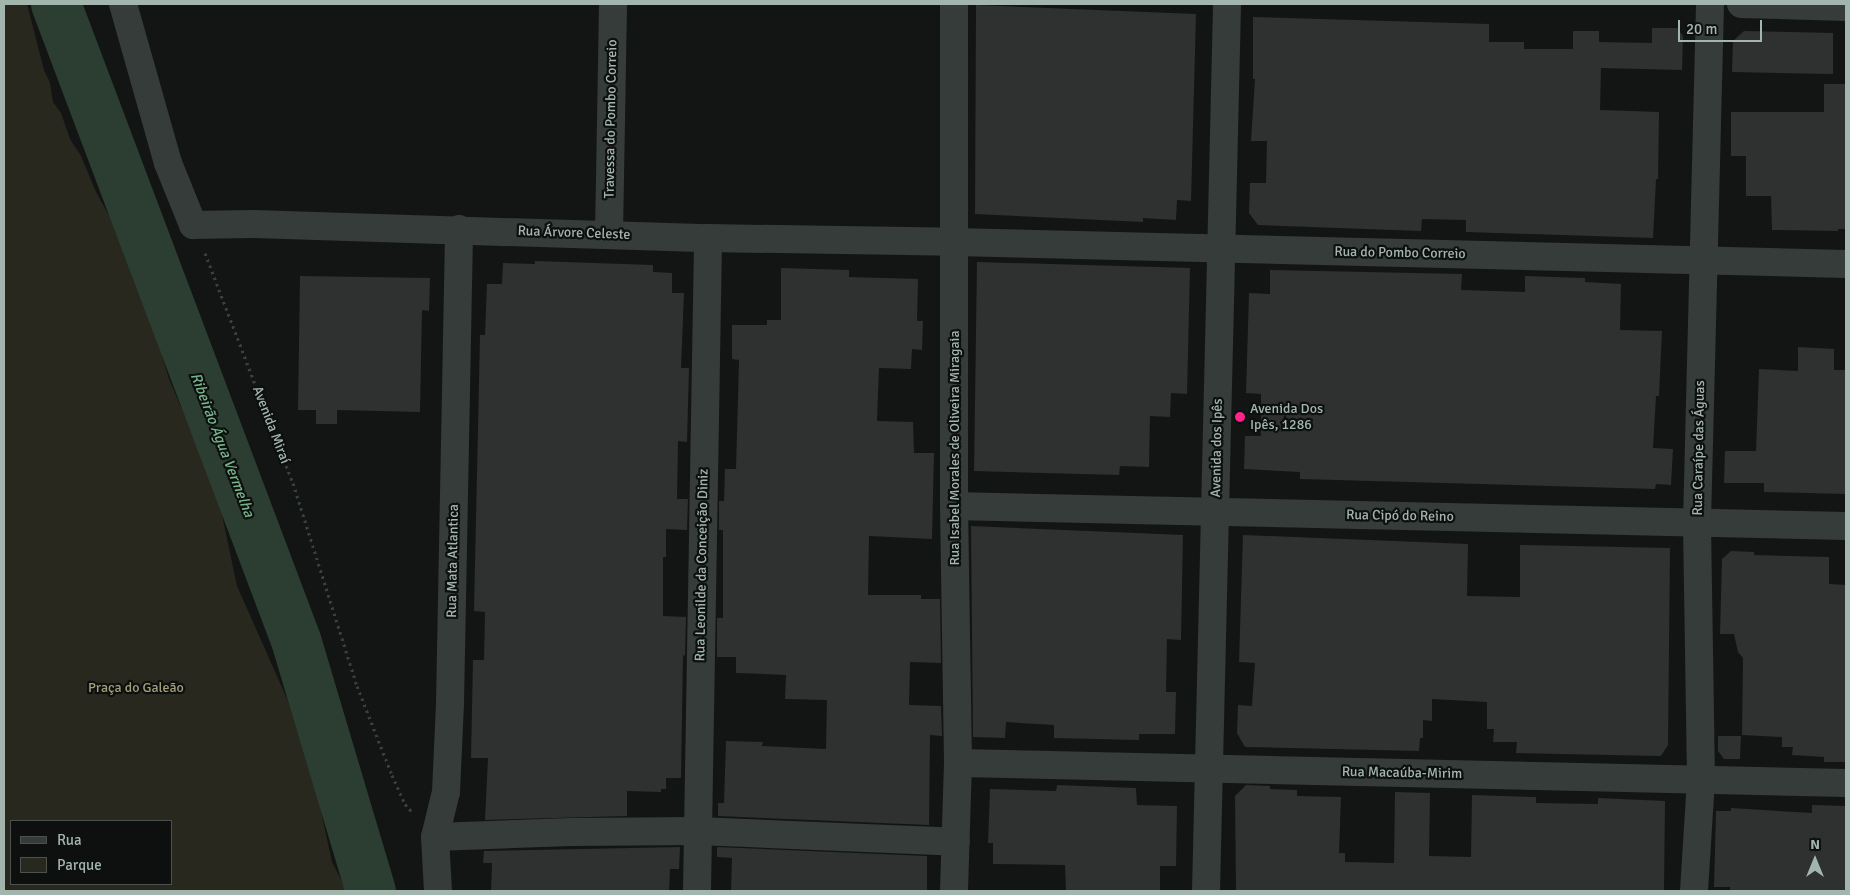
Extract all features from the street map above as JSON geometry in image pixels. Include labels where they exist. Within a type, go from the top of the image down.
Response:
[{"type":"street","points":[[123,4],[168,163],[194,225]]},
{"type":"street","name":"Travessa do Pombo Correio","points":[[609,235],[614,4]]},
{"type":"street","name":"Rua Isabel Morales de Oliveira Miragaia","points":[[954,4],[954,506],[958,763],[954,891]]},
{"type":"street","name":"Avenida dos Ipês","points":[[1206,891],[1227,4]]},
{"type":"street","name":"Rua Caraípe das Águas","points":[[1694,891],[1701,779],[1697,522],[1710,4]]},
{"type":"street","points":[[1741,4],[1846,7]]},
{"type":"street","name":"Rua Árvore Celeste","points":[[194,225],[261,224],[708,238],[954,242]]},
{"type":"street","name":"Rua Mata Atlantica","points":[[438,891],[435,837],[446,792],[460,229]]},
{"type":"street","name":"Rua Leonilde da Conceição Diniz","points":[[697,891],[708,238]]},
{"type":"street","name":"Rua do Pombo Correio","points":[[954,242],[1846,264]]},
{"type":"street","name":"Rua Cipó do Reino","points":[[954,506],[1846,526]]},
{"type":"street","name":"Rua Macaúba-Mirim","points":[[958,763],[1846,783]]},
{"type":"street","points":[[435,837],[571,832],[698,831],[956,842]]},
{"type":"path","name":"Avenida Miraí","points":[[194,225],[293,482],[357,686],[392,775],[405,804],[435,837]]},
{"type":"green space","name":"Praça do Galeão","points":[[4,4],[27,4],[44,70],[50,83],[53,102],[61,113],[70,139],[81,156],[96,192],[116,228],[133,276],[148,308],[169,379],[217,491],[237,586],[288,701],[319,802],[332,862],[347,891],[4,891]]},
{"type":"building","points":[[976,5],[1196,14],[1191,201],[1177,200],[1176,220],[1143,218],[1143,222],[975,214]]},
{"type":"building","points":[[1253,17],[1489,24],[1489,42],[1524,42],[1524,49],[1573,49],[1573,31],[1599,31],[1599,42],[1652,43],[1652,28],[1677,28],[1683,36],[1682,70],[1601,68],[1600,110],[1659,112],[1658,179],[1656,179],[1653,238],[1466,232],[1466,220],[1422,219],[1421,231],[1258,225],[1249,213],[1250,183],[1266,183],[1267,141],[1251,141],[1255,79],[1253,79]]},
{"type":"building","points":[[1744,31],[1833,33],[1833,74],[1732,72],[1733,41]]},
{"type":"building","points":[[1824,84],[1846,84],[1846,229],[1838,229],[1838,231],[1772,230],[1771,196],[1746,196],[1746,156],[1731,156],[1731,112],[1824,112]]},
{"type":"building","points":[[535,261],[653,265],[653,272],[672,273],[672,293],[684,293],[681,368],[689,368],[687,442],[678,441],[677,499],[688,499],[687,530],[666,529],[666,557],[663,557],[663,616],[686,617],[685,656],[683,655],[681,778],[666,778],[666,789],[661,789],[661,792],[627,791],[627,816],[485,820],[488,758],[471,758],[473,660],[484,660],[485,612],[474,611],[480,335],[485,335],[487,284],[502,284],[503,263],[535,264]]},
{"type":"building","points":[[977,262],[1190,268],[1187,394],[1171,393],[1170,417],[1150,416],[1149,467],[1120,466],[1119,475],[974,471]]},
{"type":"building","points":[[781,268],[849,270],[849,277],[918,279],[917,321],[923,321],[922,350],[912,349],[911,369],[879,368],[877,421],[913,422],[914,453],[934,453],[932,539],[869,536],[868,595],[921,595],[921,599],[940,599],[941,663],[910,662],[909,705],[941,706],[942,736],[930,735],[929,825],[718,816],[718,803],[724,803],[726,741],[763,742],[762,746],[826,749],[827,700],[785,699],[786,675],[736,673],[736,657],[717,657],[717,618],[723,618],[723,530],[719,530],[719,501],[724,501],[725,469],[736,469],[739,360],[732,359],[732,325],[767,325],[767,320],[781,320]]},
{"type":"building","points":[[1270,270],[1462,274],[1461,290],[1525,292],[1525,276],[1585,278],[1585,282],[1621,284],[1620,330],[1662,331],[1659,396],[1656,396],[1653,448],[1673,449],[1671,485],[1656,484],[1655,489],[1300,479],[1300,472],[1244,469],[1245,436],[1261,436],[1261,394],[1246,393],[1249,293],[1270,294]]},
{"type":"building","points":[[300,276],[430,278],[429,311],[422,310],[420,412],[337,410],[337,424],[316,424],[316,410],[298,410]]},
{"type":"building","points":[[1798,347],[1834,349],[1834,370],[1846,370],[1846,494],[1764,492],[1764,483],[1724,483],[1725,451],[1756,451],[1759,369],[1798,371]]},
{"type":"building","points":[[971,526],[1183,535],[1181,640],[1167,639],[1166,692],[1176,692],[1175,734],[1139,734],[1139,740],[1054,738],[1054,725],[1006,722],[1005,738],[973,737]]},
{"type":"building","points":[[1243,535],[1468,544],[1467,596],[1520,597],[1520,545],[1670,548],[1668,745],[1661,756],[1516,753],[1517,742],[1493,742],[1494,729],[1487,729],[1487,702],[1432,699],[1432,721],[1423,720],[1423,738],[1420,738],[1419,751],[1245,747],[1237,733],[1238,705],[1252,706],[1255,663],[1239,662]]},
{"type":"building","points":[[1731,551],[1754,552],[1754,555],[1829,557],[1829,584],[1846,585],[1846,762],[1824,762],[1824,757],[1792,755],[1793,747],[1782,747],[1782,737],[1742,735],[1743,658],[1738,652],[1734,634],[1720,634],[1722,559]]},
{"type":"building","points":[[1718,736],[1741,736],[1740,759],[1724,759],[1718,751]]},
{"type":"building","points":[[1057,785],[1136,788],[1137,805],[1177,806],[1176,866],[1160,866],[1160,891],[1066,891],[1065,865],[993,864],[993,843],[988,843],[990,789],[1056,791]]},
{"type":"building","points":[[1246,785],[1270,786],[1270,789],[1297,790],[1297,796],[1341,797],[1339,853],[1345,853],[1345,862],[1394,863],[1395,792],[1430,793],[1429,856],[1471,857],[1472,795],[1536,797],[1536,803],[1598,804],[1598,798],[1665,801],[1664,891],[1236,891],[1235,796]]},
{"type":"building","points":[[1812,805],[1846,806],[1846,891],[1730,891],[1730,887],[1714,887],[1716,811],[1731,811],[1731,808],[1812,813]]},
{"type":"building","points":[[680,847],[679,869],[670,869],[669,891],[491,891],[492,863],[483,863],[484,851]]},
{"type":"building","points":[[717,847],[927,856],[927,891],[731,891],[732,858],[717,857]]},
{"type":"waterway","name":"Ribeirão Água Vermelha","points":[[56,4],[296,640],[371,891]]},
{"type":"place","name":"Avenida Dos Ipês, 1286","points":[[1240,417]]}]
